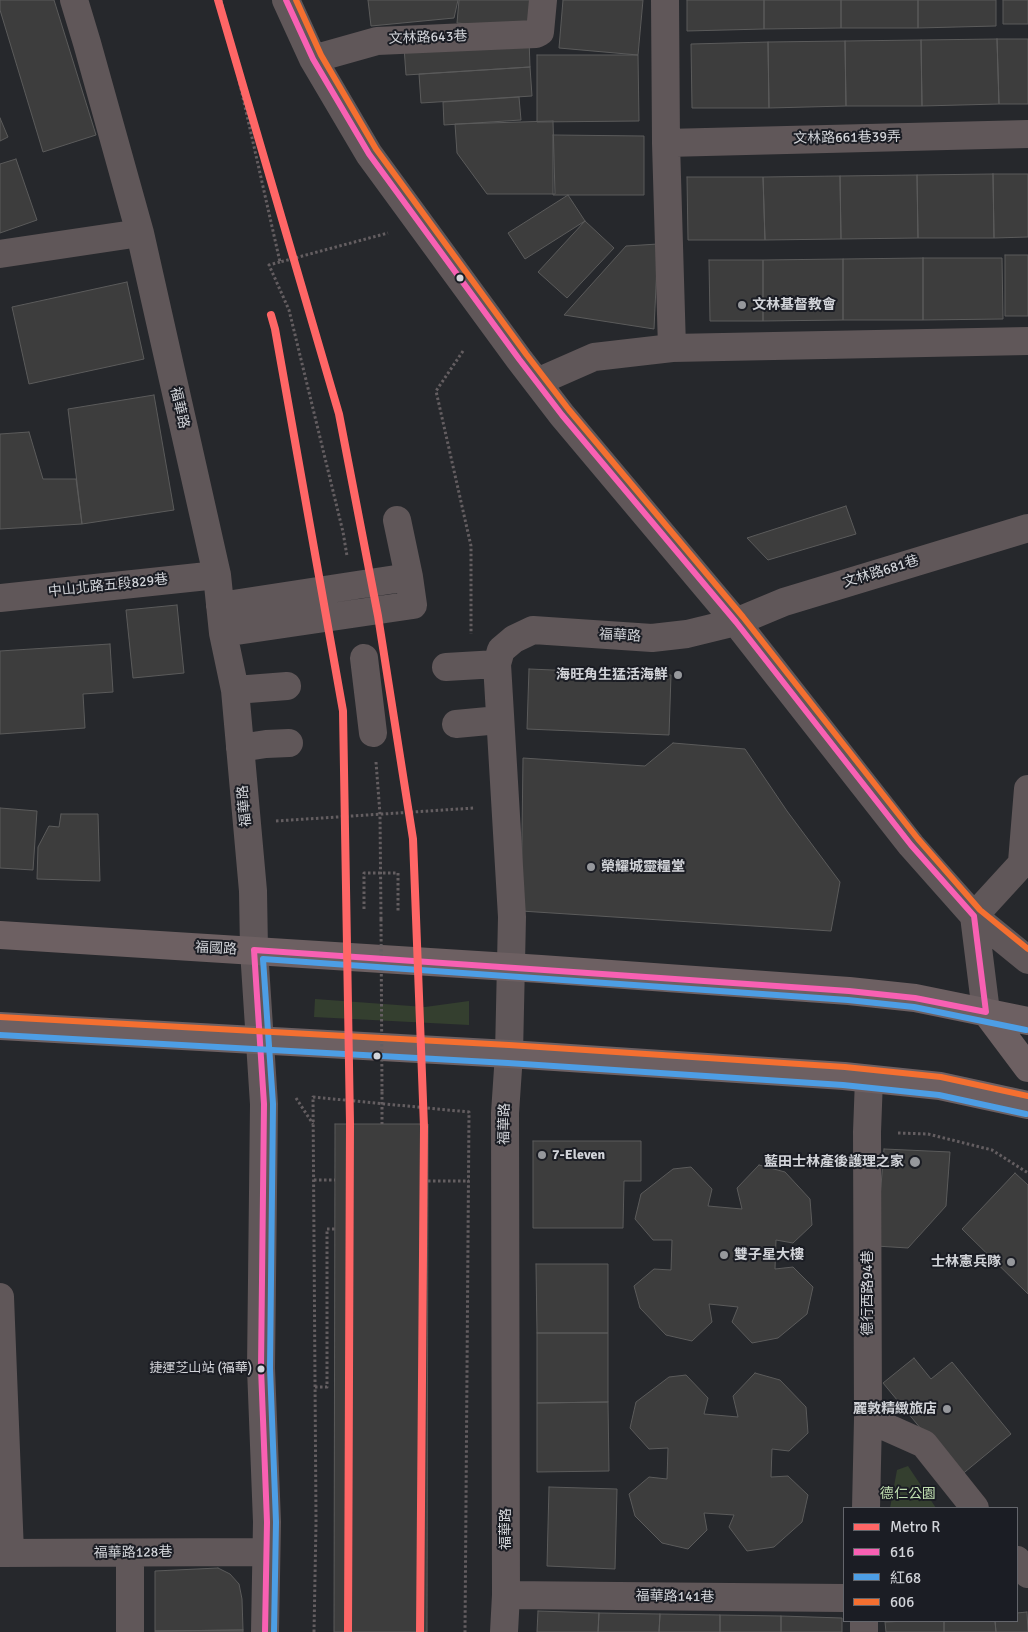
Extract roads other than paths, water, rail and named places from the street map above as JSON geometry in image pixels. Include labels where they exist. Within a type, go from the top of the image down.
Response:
[{"type":"main road","name":"福國路","points":[[0,935],[510,968],[551,969],[849,991],[915,998],[1028,1021]]},
{"type":"main road","points":[[986,1012],[1028,1068]]},
{"type":"main road","points":[[0,1026],[509,1054],[869,1078],[940,1086],[1028,1106]]},
{"type":"street","name":"福華路","points":[[74,0],[140,233],[217,575],[223,633],[235,690],[252,890],[264,1104],[261,1368],[267,1522],[265,1632]]},
{"type":"street","points":[[286,0],[312,59],[369,154],[562,415],[736,622],[899,830],[974,916],[1028,960]]},
{"type":"street","points":[[665,0],[666,143],[672,348]]},
{"type":"street","name":"文林路643巷","points":[[312,59],[378,41],[536,34],[540,32],[542,13]]},
{"type":"street","name":"文林路661巷39弄","points":[[666,143],[1028,134]]},
{"type":"street","points":[[0,254],[140,233]]},
{"type":"street","points":[[537,382],[594,357],[672,348],[1028,341]]},
{"type":"street","points":[[223,633],[413,605],[409,577],[396,520]]},
{"type":"street","name":"文林路681巷","points":[[736,622],[784,602],[1028,528]]},
{"type":"street","name":"中山北路五段829巷","points":[[0,598],[217,575]]},
{"type":"street","points":[[220,606],[409,577]]},
{"type":"street","name":"福華路","points":[[504,1632],[506,1595],[505,1114],[509,1054],[512,917],[497,664],[501,650],[514,639],[534,630],[652,638],[687,634],[736,622]]},
{"type":"street","points":[[364,658],[373,733]]},
{"type":"street","points":[[446,667],[497,664]]},
{"type":"street","points":[[235,690],[287,686]]},
{"type":"street","points":[[456,724],[499,720]]},
{"type":"street","points":[[240,748],[288,743]]},
{"type":"street","points":[[974,916],[1026,861],[1028,789]]},
{"type":"street","points":[[974,916],[986,1012]]},
{"type":"street","name":"德行西路94巷","points":[[866,1507],[868,1419],[867,1132],[869,1078]]},
{"type":"street","points":[[0,1297],[5,1553]]},
{"type":"street","points":[[868,1419],[924,1444],[974,1507]]},
{"type":"street","name":"福華路128巷","points":[[5,1553],[266,1552]]},
{"type":"street","points":[[130,1553],[130,1632]]},
{"type":"street","points":[[1018,1561],[1028,1574]]},
{"type":"street","name":"福華路141巷","points":[[506,1595],[843,1598]]},
{"type":"metro line","name":"R","points":[[218,0],[339,414],[378,616],[413,839],[424,1127],[420,1632]]},
{"type":"metro line","name":"R","points":[[271,315],[343,711],[350,1123],[348,1632]]},
{"type":"place","name":"文林基督教會","points":[[742,305]]},
{"type":"place","name":"海旺角生猛活海鮮","points":[[678,675]]},
{"type":"place","name":"榮耀城靈糧堂","points":[[591,867]]},
{"type":"place","name":"7-Eleven","points":[[542,1155]]},
{"type":"place","name":"藍田士林產後護理之家","points":[[915,1162]]},
{"type":"place","name":"雙子星大樓","points":[[724,1255]]},
{"type":"place","name":"士林憲兵隊","points":[[1011,1262]]},
{"type":"place","name":"捷運芝山站 (福華)","points":[[261,1369]]},
{"type":"place","name":"麗敦精緻旅店","points":[[947,1409]]},
{"type":"park label","name":"德仁公園","points":[[908,1494]]}]
